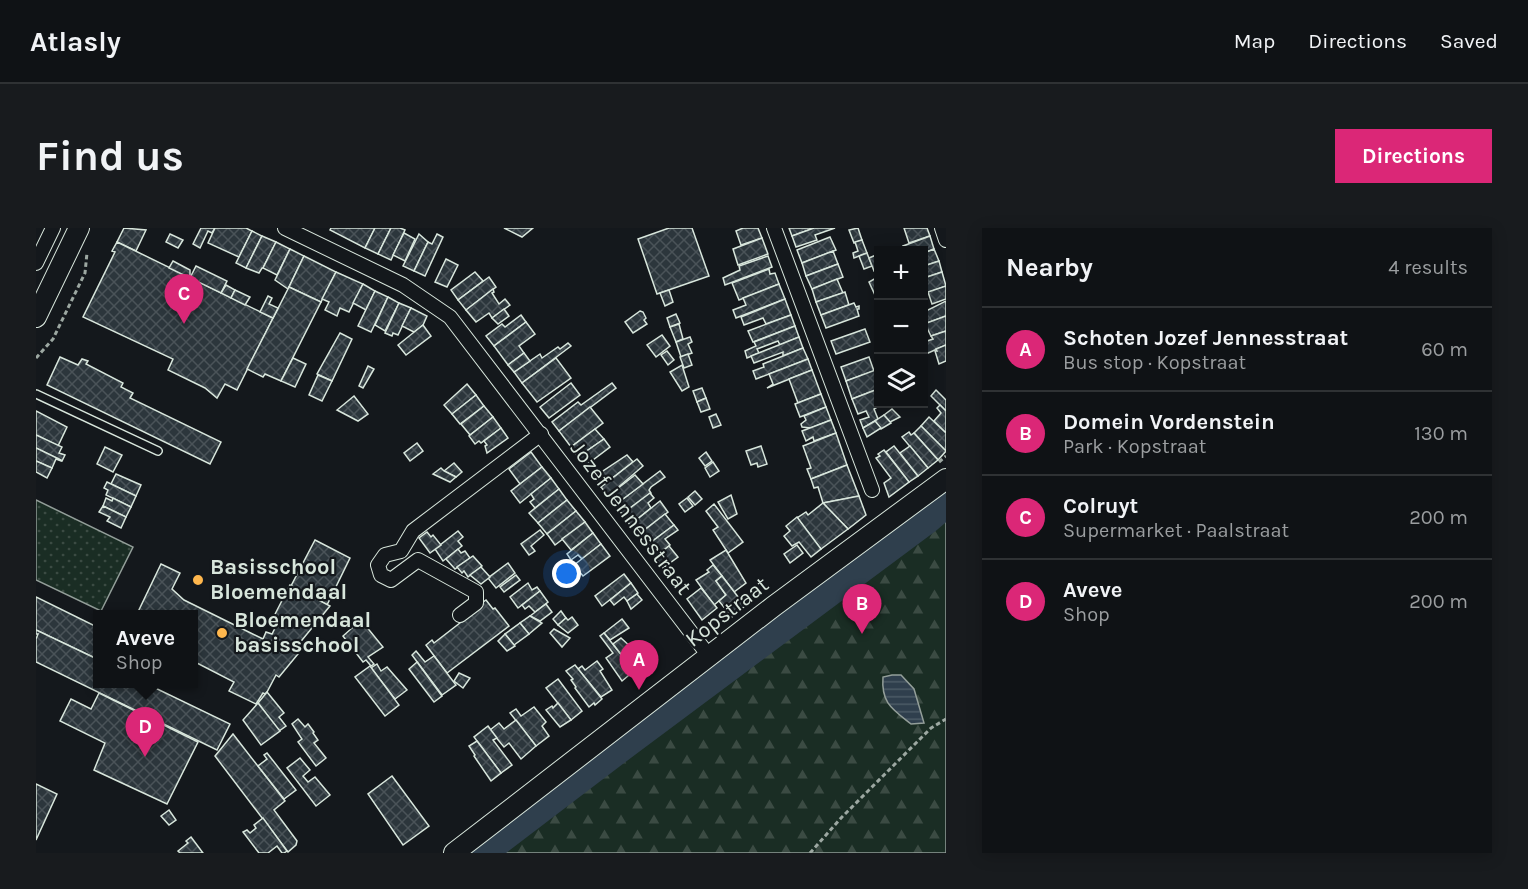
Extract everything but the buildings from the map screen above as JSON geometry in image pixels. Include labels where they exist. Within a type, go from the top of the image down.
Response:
[{"type":"main road","points":[[36,317],[84,236]]},
{"type":"main road","name":"Kopstraat","points":[[454,853],[709,656],[946,479]]},
{"type":"street","points":[[36,263],[53,228]]},
{"type":"street","name":"Jozef Jennesstraat","points":[[285,228],[403,285],[450,317],[709,656]]},
{"type":"street","points":[[774,228],[872,490]]},
{"type":"street","points":[[942,228],[946,240]]},
{"type":"street","name":"Jozef Jennesstraat","points":[[418,560],[392,580],[381,575],[378,566],[385,555],[401,551],[413,531],[541,434]]},
{"type":"street","points":[[401,551],[476,592],[476,603],[460,615]]},
{"type":"lane","points":[[36,394],[158,451]]},
{"type":"path","points":[[36,358],[53,339],[85,273],[84,236]]},
{"type":"path","points":[[810,853],[842,817],[931,728],[946,719]]},
{"type":"green space","points":[[946,494],[946,853],[483,853],[923,518]]},
{"type":"green space","points":[[36,500],[133,547],[102,610],[36,580]]},
{"type":"water","points":[[901,675],[914,689],[924,723],[911,724],[889,705],[884,693],[883,677]]},
{"type":"waterway","points":[[483,853],[946,504]]},
{"type":"place","name":"Colruyt","points":[[184,324]]},
{"type":"place","name":"Basisschool Bloemendaal","points":[[198,580]]},
{"type":"place","name":"Bloemendaal basisschool","points":[[222,633]]},
{"type":"place","name":"Domein Vordenstein","points":[[862,634]]},
{"type":"place","name":"Schoten Jozef Jennesstraat","points":[[639,690]]},
{"type":"place","name":"Aveve","points":[[145,757]]}]
